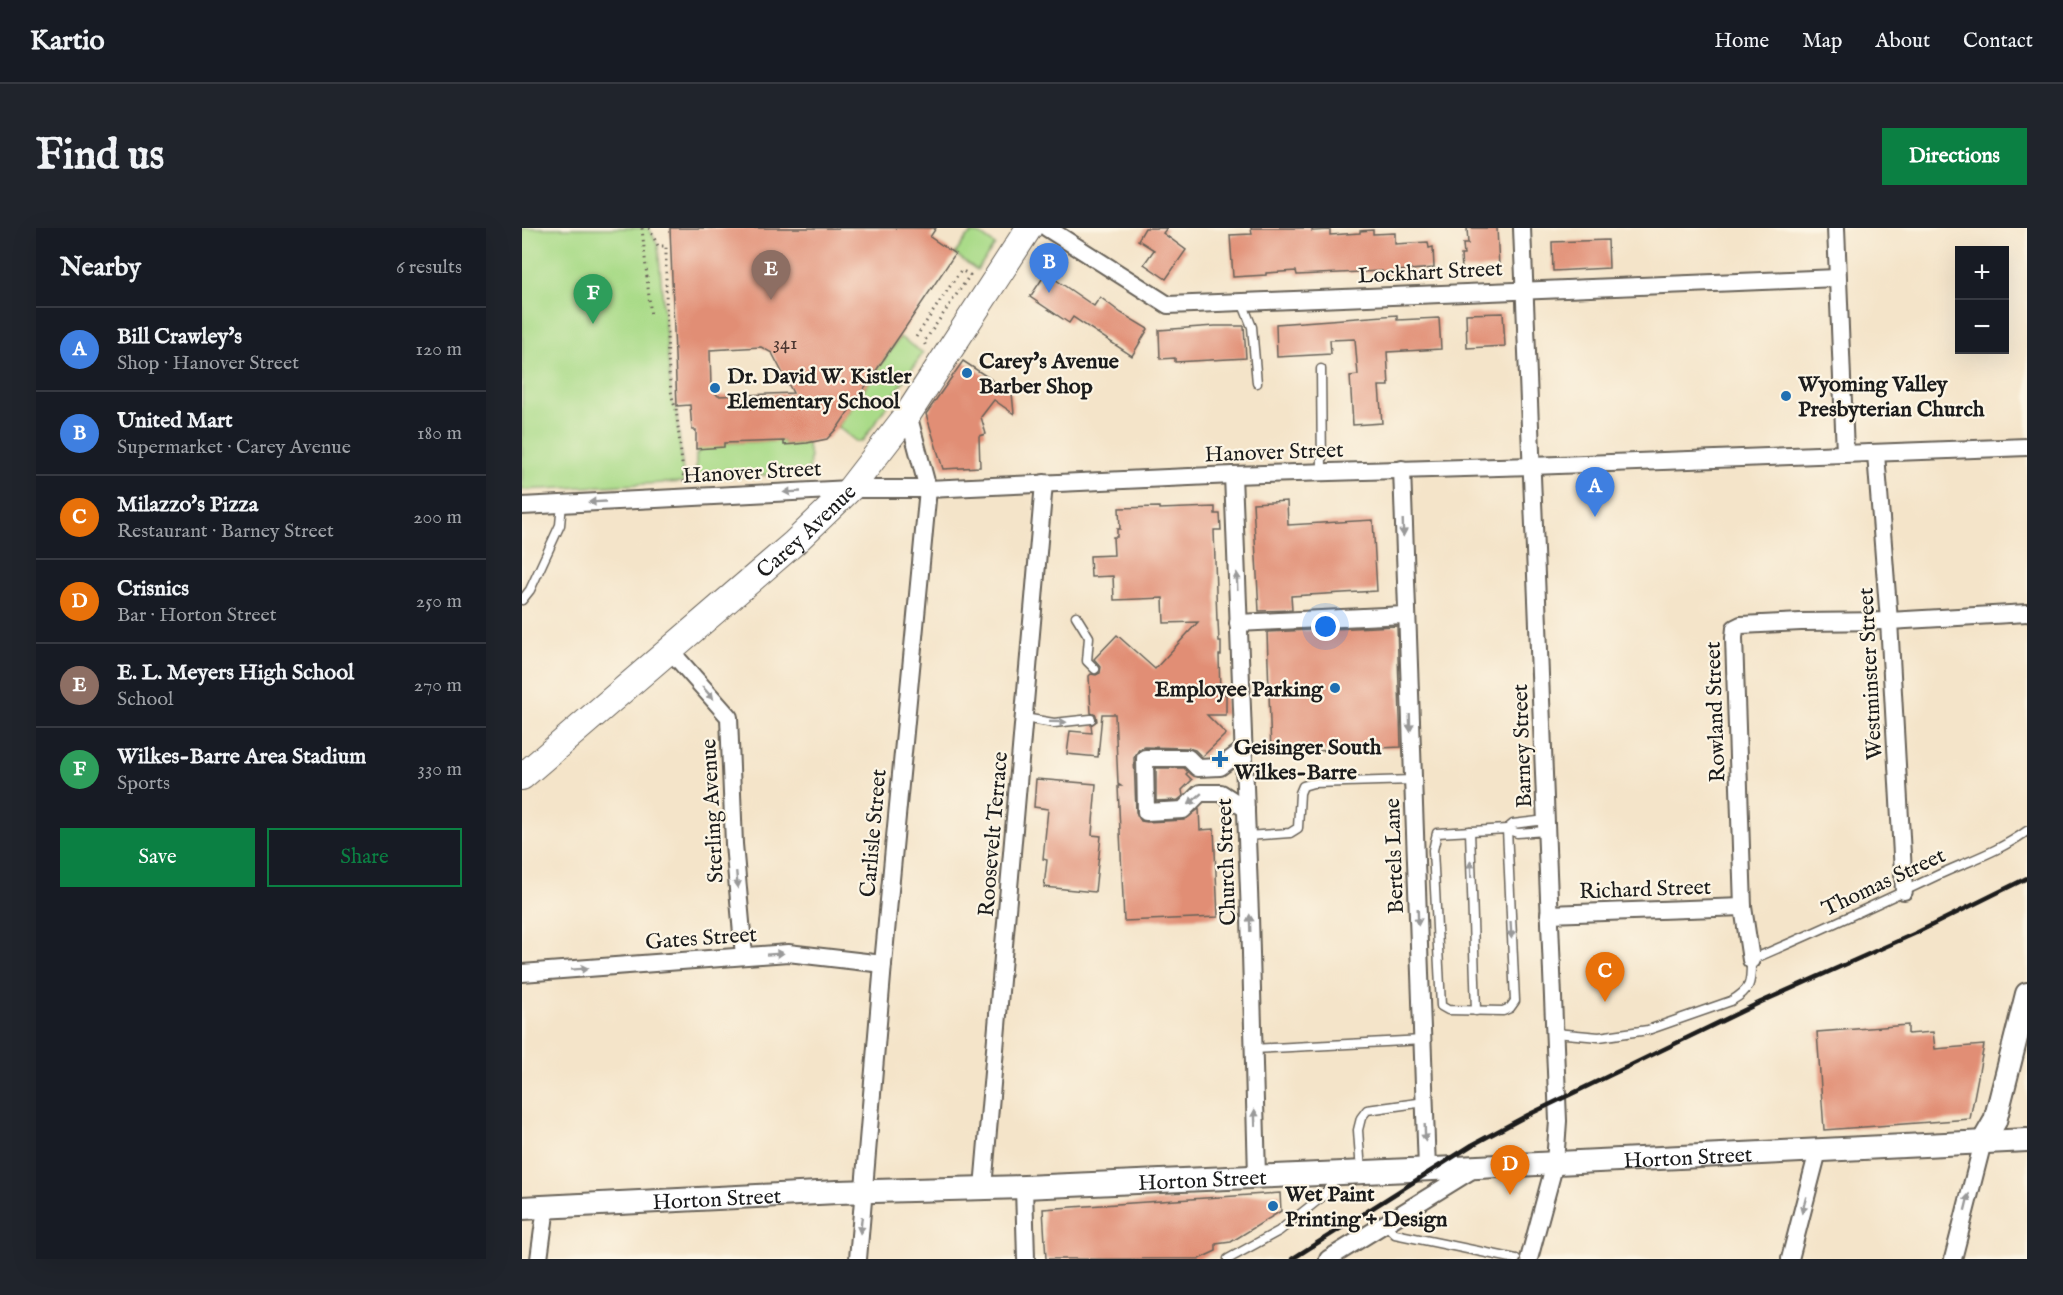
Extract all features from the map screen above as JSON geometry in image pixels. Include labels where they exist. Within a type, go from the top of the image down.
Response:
[{"type":"main road","name":"Carey Avenue","points":[[522,777],[794,543],[850,489],[908,414],[1029,228]]},
{"type":"main road","points":[[1983,1142],[1995,1122],[2027,994]]},
{"type":"main road","name":"Horton Street","points":[[522,1208],[1478,1167],[2027,1140]]},
{"type":"street","name":"Lockhart Street","points":[[1047,228],[1168,305],[1837,278]]},
{"type":"street","name":"Barney Street","points":[[1522,228],[1558,1121],[1555,1163],[1529,1259]]},
{"type":"street","points":[[1836,228],[1845,453]]},
{"type":"street","name":"Carlisle Street","points":[[858,1259],[883,964],[928,489],[908,414]]},
{"type":"street","name":"Hanover Street","points":[[522,506],[850,489],[928,489],[1233,475],[2027,447]]},
{"type":"street","name":"Westminster Street","points":[[1876,453],[1889,621],[1904,891]]},
{"type":"street","name":"Bertels Lane","points":[[1402,469],[1427,1169]]},
{"type":"street","name":"Church Street","points":[[1233,475],[1257,1176]]},
{"type":"street","name":"Roosevelt Terrace","points":[[983,1188],[1044,483]]},
{"type":"street","name":"Rowland Street","points":[[1743,907],[1735,628],[1741,625],[1889,621],[2027,613]]},
{"type":"street","points":[[1238,623],[1406,615]]},
{"type":"street","name":"Sterling Avenue","points":[[669,649],[729,717],[734,844],[744,956]]},
{"type":"street","points":[[1243,750],[1220,767],[1198,768],[1188,758],[1145,758],[1146,812],[1183,810],[1200,793],[1221,793],[1246,809]]},
{"type":"street","points":[[1743,907],[1751,960]]},
{"type":"street","name":"Richard Street","points":[[1549,914],[1743,907]]},
{"type":"street","name":"Gates Street","points":[[522,974],[788,953],[883,964]]},
{"type":"street","points":[[1953,1259],[1983,1142]]},
{"type":"street","points":[[1790,1259],[1818,1151]]},
{"type":"street","points":[[1328,1259],[1478,1167]]},
{"type":"street","points":[[1023,1187],[1026,1259]]},
{"type":"street","points":[[539,1259],[546,1207]]},
{"type":"lane","points":[[1242,302],[1252,327],[1257,383]]},
{"type":"lane","points":[[1321,369],[1322,472]]},
{"type":"lane","points":[[522,600],[530,590],[560,525],[562,504]]},
{"type":"lane","points":[[1076,616],[1089,637],[1087,661],[1095,669]]},
{"type":"lane","points":[[1024,718],[1054,723],[1091,719]]},
{"type":"lane","points":[[1247,836],[1290,833],[1298,828],[1300,793],[1304,786],[1313,783],[1413,780]]},
{"type":"lane","points":[[1507,829],[1515,1001],[1510,1008],[1503,1011],[1448,1010],[1441,1006],[1433,850],[1437,833],[1507,829],[1513,824],[1546,825]]},
{"type":"lane","points":[[1470,831],[1476,1011]]},
{"type":"lane","name":"Thomas Street","points":[[1751,960],[1839,922],[1957,866],[1997,851],[2027,831]]},
{"type":"lane","points":[[1555,1033],[1599,1036],[1648,1030],[1710,1009],[1742,995],[1751,984],[1751,960]]},
{"type":"lane","points":[[1253,1049],[1423,1040]]},
{"type":"lane","points":[[1228,1259],[1279,1230],[1351,1172],[1360,1118],[1367,1110],[1425,1102]]},
{"type":"lane","points":[[1385,1224],[1395,1234],[1516,1259]]},
{"type":"path","points":[[642,228],[651,317]]},
{"type":"path","points":[[650,228],[658,246],[666,246],[669,374],[672,403],[676,408],[684,482]]},
{"type":"path","points":[[916,337],[961,270],[970,275],[924,342],[928,350]]},
{"type":"green space","points":[[522,228],[649,228],[658,246],[672,403],[676,408],[684,482],[522,490]]},
{"type":"green space","points":[[972,233],[981,235],[995,245],[977,270],[955,254]]},
{"type":"green space","points":[[900,337],[923,353],[862,442],[857,442],[838,427]]},
{"type":"green space","points":[[784,441],[785,445],[807,443],[810,456],[809,473],[702,478],[696,473],[698,448],[724,443]]},
{"type":"building","points":[[670,228],[936,228],[930,237],[955,254],[838,427],[827,439],[784,445],[784,441],[724,443],[724,447],[696,449],[696,430],[692,430],[690,405],[677,406]],"holes":[[[761,347],[772,353],[793,393],[718,396],[711,388],[710,350]]]},
{"type":"building","points":[[1145,228],[1167,228],[1163,233],[1186,250],[1166,279],[1144,264],[1154,250],[1138,240]]},
{"type":"building","points":[[1251,228],[1312,228],[1312,231],[1330,230],[1330,235],[1373,230],[1373,234],[1395,233],[1395,244],[1428,242],[1429,248],[1433,247],[1434,268],[1397,271],[1397,275],[1383,275],[1382,271],[1297,275],[1296,271],[1233,277],[1230,235],[1252,234]]},
{"type":"building","points":[[1467,228],[1497,228],[1499,267],[1462,270],[1463,244],[1468,244]]},
{"type":"building","points":[[1608,240],[1609,268],[1553,271],[1552,242]]},
{"type":"building","points":[[1046,273],[1094,306],[1100,297],[1148,329],[1132,356],[1073,317],[1069,323],[1030,297]]},
{"type":"building","points":[[1503,313],[1505,346],[1467,348],[1466,314]]},
{"type":"building","points":[[1397,315],[1397,320],[1439,318],[1441,349],[1387,352],[1389,386],[1379,386],[1382,423],[1353,425],[1350,376],[1358,375],[1355,339],[1330,340],[1331,354],[1277,357],[1276,324]]},
{"type":"building","points":[[1244,326],[1246,358],[1175,362],[1175,358],[1160,359],[1159,330]]},
{"type":"building","points":[[963,361],[1012,393],[1014,414],[994,400],[981,417],[986,434],[979,436],[980,467],[943,469],[926,414]]},
{"type":"building","points":[[1287,501],[1288,525],[1373,520],[1377,591],[1291,596],[1292,610],[1259,611],[1253,503]]},
{"type":"building","points":[[1159,507],[1159,509],[1215,507],[1215,514],[1220,514],[1221,530],[1214,530],[1217,621],[1219,642],[1221,642],[1220,694],[1226,694],[1226,715],[1207,715],[1226,734],[1202,757],[1195,750],[1188,748],[1145,747],[1139,749],[1134,758],[1136,812],[1141,821],[1147,822],[1184,820],[1199,809],[1200,830],[1214,829],[1218,917],[1124,921],[1118,786],[1121,786],[1118,784],[1115,714],[1102,714],[1098,757],[1067,754],[1070,731],[1092,733],[1091,725],[1097,721],[1096,715],[1091,713],[1089,676],[1100,673],[1101,667],[1094,659],[1117,635],[1155,669],[1198,622],[1164,623],[1163,598],[1114,600],[1113,576],[1091,577],[1090,556],[1114,555],[1113,537],[1117,537],[1117,529],[1120,529],[1119,508]]},
{"type":"building","name":"Employee Parking","points":[[1397,626],[1401,747],[1271,753],[1267,632]]},
{"type":"building","points":[[1156,768],[1184,768],[1188,772],[1186,774],[1192,780],[1182,790],[1183,796],[1178,800],[1156,801]]},
{"type":"building","points":[[1036,779],[1096,784],[1092,835],[1101,836],[1095,892],[1044,887],[1047,860],[1043,859],[1048,809],[1034,807]]},
{"type":"building","points":[[1908,1025],[1908,1034],[1933,1032],[1935,1049],[1984,1045],[1970,1119],[1824,1130],[1817,1032]]},
{"type":"building","points":[[1280,1193],[1281,1211],[1231,1242],[1216,1244],[1216,1251],[1199,1259],[1046,1259],[1043,1209]]},
{"type":"railway","points":[[1292,1259],[1472,1145],[1528,1115],[1761,1002],[1916,933],[2027,878]]},
{"type":"place","name":"United Mart","points":[[1049,293]]},
{"type":"place","name":"E. L. Meyers High School","points":[[771,300]]},
{"type":"place","name":"Wilkes-Barre Area Stadium","points":[[593,324]]},
{"type":"place","name":"Carey's Avenue Barber Shop","points":[[967,373]]},
{"type":"place","name":"Dr. David W. Kistler Elementary School","points":[[715,388]]},
{"type":"place","name":"Wyoming Valley Presbyterian Church","points":[[1786,396]]},
{"type":"place","name":"Bill Crawley's","points":[[1595,517]]},
{"type":"place","name":"Employee Parking","points":[[1335,688]]},
{"type":"place","name":"Geisinger South Wilkes-Barre","points":[[1220,759]]},
{"type":"place","name":"Milazzo's Pizza","points":[[1605,1002]]},
{"type":"place","name":"Crisnics","points":[[1510,1195]]},
{"type":"place","name":"Wet Paint Printing + Design","points":[[1273,1206]]}]
